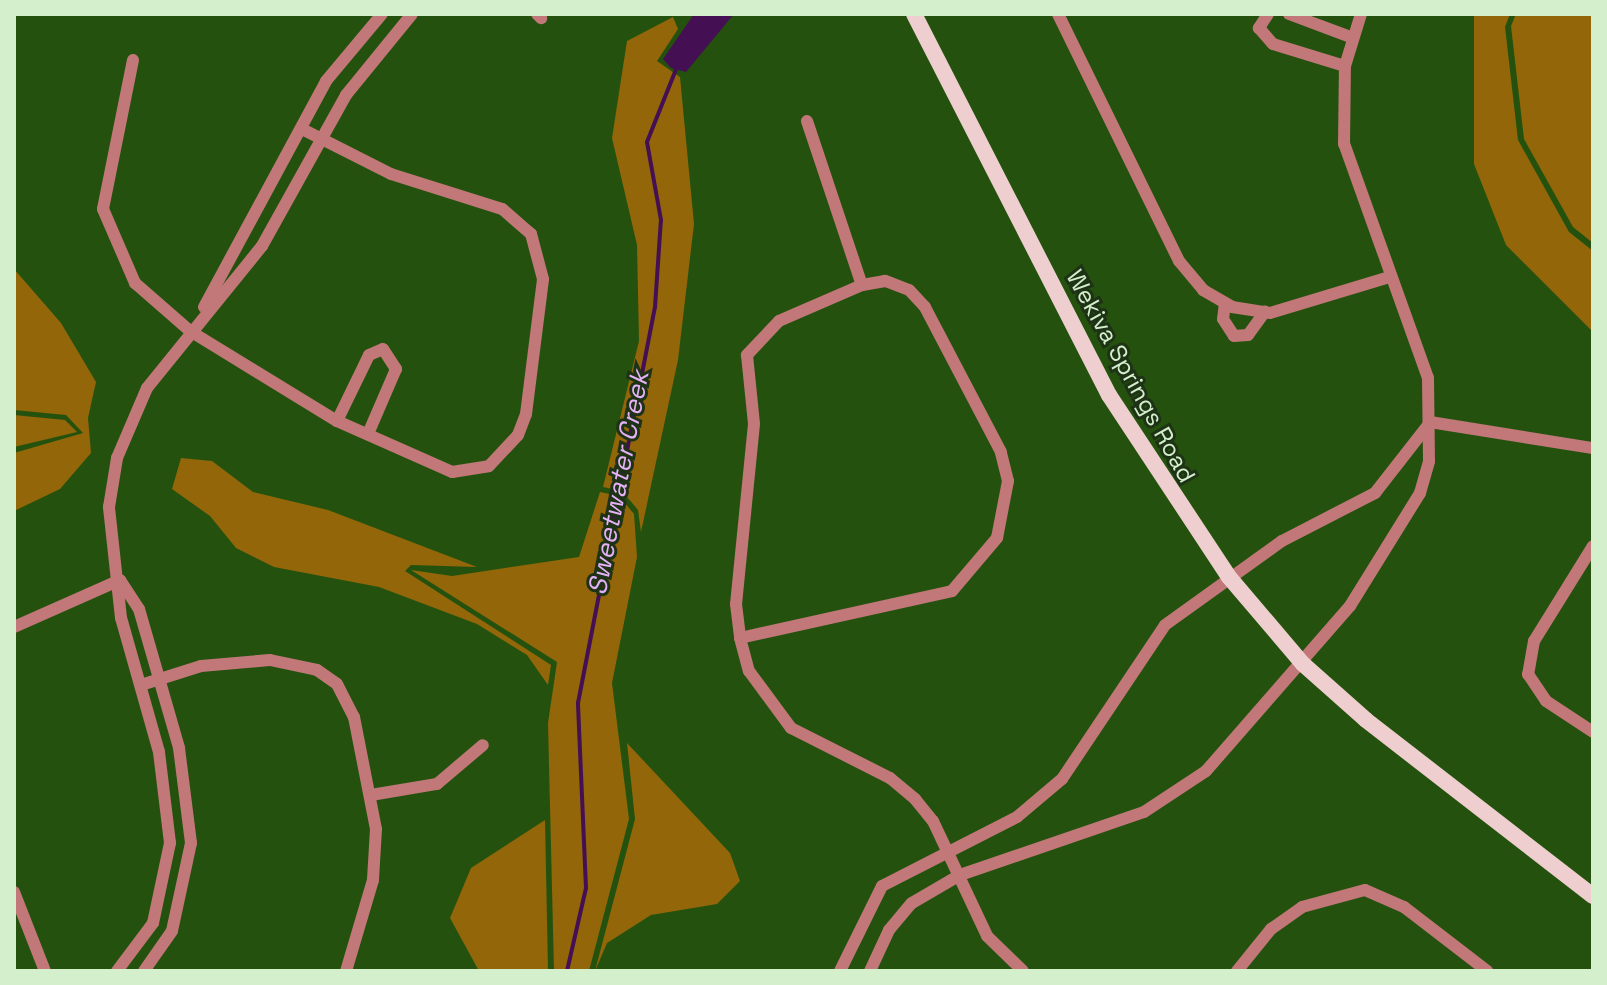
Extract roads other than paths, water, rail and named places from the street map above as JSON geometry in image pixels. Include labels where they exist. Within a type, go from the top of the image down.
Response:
[{"type":"main road","name":"Wekiva Springs Road","points":[[914,14],[1109,395],[1229,577],[1303,664],[1593,896]]},
{"type":"street","points":[[190,331],[326,81],[382,14]]},
{"type":"street","points":[[117,971],[153,923],[170,843],[159,752],[121,618],[120,580],[109,507],[117,458],[147,388],[190,331],[262,246],[346,95],[412,14]]},
{"type":"street","points":[[1058,14],[1179,261],[1225,303],[1265,312],[1389,277]]},
{"type":"street","points":[[1268,14],[1259,28],[1273,44],[1345,66]]},
{"type":"street","points":[[1289,14],[1351,37]]},
{"type":"street","points":[[870,971],[889,930],[912,903],[960,875],[1174,795],[1303,664],[1366,584],[1420,493],[1430,422],[1416,336],[1389,277],[1344,144],[1345,66],[1351,37],[1361,14]]},
{"type":"street","points":[[133,60],[103,209],[135,283],[190,331],[337,421],[452,472],[489,466],[505,454],[526,414],[541,266],[531,234],[502,209],[391,174],[302,129]]},
{"type":"street","points":[[807,121],[862,285]]},
{"type":"street","points":[[740,638],[952,591],[997,538],[1008,481],[1001,452],[925,307],[885,281],[862,285],[779,321],[747,355],[754,424],[736,604],[740,638],[771,709],[817,747],[890,778],[933,821],[987,936],[1023,971]]},
{"type":"street","points":[[1225,303],[1223,319],[1234,336],[1248,335],[1265,312]]},
{"type":"street","points":[[337,421],[369,355],[383,349],[396,369],[368,434]]},
{"type":"street","points":[[840,971],[882,886],[947,848],[1017,817],[1062,779],[1165,625],[1229,577],[1375,493],[1430,422]]},
{"type":"street","points":[[1430,422],[1593,448]]},
{"type":"street","points":[[1593,546],[1534,641],[1528,674],[1546,701],[1593,732]]},
{"type":"street","points":[[14,627],[120,580]]},
{"type":"street","points":[[120,580],[139,609],[161,679],[179,748],[191,843],[172,931],[144,971]]},
{"type":"street","points":[[141,685],[247,660],[317,670],[337,684],[354,717],[371,795],[373,880],[346,971]]},
{"type":"street","points":[[371,795],[437,784],[483,745]]},
{"type":"street","points":[[170,843],[191,843]]},
{"type":"street","points":[[1237,971],[1271,929],[1302,907],[1365,890],[1404,907],[1487,971]]},
{"type":"street","points":[[14,892],[45,971]]},
{"type":"waterway","name":"Sweetwater Creek","points":[[567,971],[586,888],[578,703],[655,307],[661,220],[647,142],[677,67]]}]
